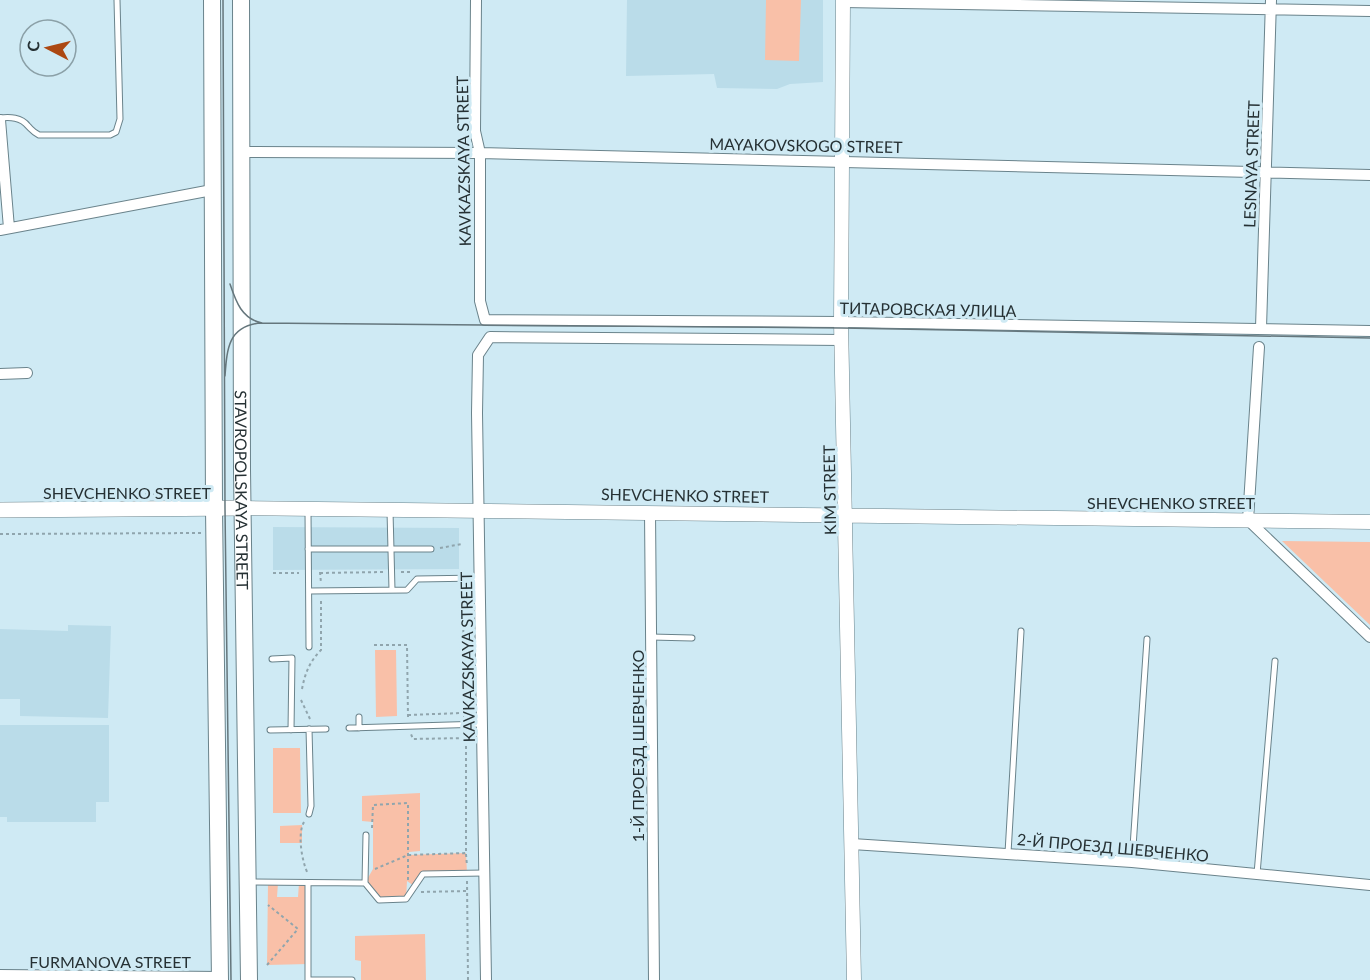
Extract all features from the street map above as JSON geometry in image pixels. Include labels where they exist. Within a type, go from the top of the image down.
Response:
[{"type":"main road","name":"STAVROPOLSKAYA STREET","points":[[212,0],[214,509],[220,979]]},
{"type":"main road","name":"STAVROPOLSKAYA STREET","points":[[241,0],[243,508],[249,980]]},
{"type":"main road","name":"SHEVCHENKO STREET","points":[[0,510],[243,508]]},
{"type":"street","name":"KAVKAZSKAYA STREET","points":[[476,0],[475,131],[480,153],[480,301],[485,320]]},
{"type":"street","points":[[843,1],[1271,5],[1370,11]]},
{"type":"street","name":"KIM STREET","points":[[843,1],[841,322],[854,980]]},
{"type":"street","name":"LESNAYA STREET","points":[[1261,328],[1271,5]]},
{"type":"street","points":[[0,119],[5,229],[213,190]]},
{"type":"street","name":"MAYAKOVSKOGO STREET","points":[[242,152],[480,153],[842,160],[1370,175]]},
{"type":"street","name":"ТИТАРОВСКАЯ УЛИЦА","points":[[485,320],[841,322],[1370,331]]},
{"type":"street","name":"KAVKAZSKAYA STREET","points":[[486,980],[477,413],[478,356],[490,337]]},
{"type":"street","name":"ТИТАРОВСКАЯ УЛИЦА","points":[[490,337],[842,340]]},
{"type":"street","points":[[1259,347],[1248,520],[1370,637]]},
{"type":"street","points":[[0,374],[27,373]]},
{"type":"street","name":"SHEVCHENKO STREET","points":[[243,508],[1370,522]]},
{"type":"street","name":"1-Й ПРОЕЗД ШЕВЧЕНКО","points":[[650,512],[654,980]]},
{"type":"street","name":"2-Й ПРОЕЗД ШЕВЧЕНКО","points":[[852,844],[1132,862],[1370,885]]},
{"type":"street","name":"FURMANOVA STREET","points":[[0,975],[220,979]]},
{"type":"lane","points":[[0,119],[19,119],[39,135],[110,135],[116,132],[120,119],[117,0]]},
{"type":"lane","points":[[308,509],[309,647]]},
{"type":"lane","points":[[390,511],[392,590]]},
{"type":"lane","points":[[308,549],[431,549]]},
{"type":"lane","points":[[309,591],[407,590],[417,579],[481,578]]},
{"type":"lane","points":[[1008,853],[1021,631]]},
{"type":"lane","points":[[651,637],[692,638]]},
{"type":"lane","points":[[1132,862],[1147,639]]},
{"type":"lane","points":[[272,659],[292,658],[291,730]]},
{"type":"lane","points":[[1257,874],[1275,661]]},
{"type":"lane","points":[[359,717],[360,728]]},
{"type":"lane","points":[[349,728],[483,724]]},
{"type":"lane","points":[[309,729],[311,806],[309,814]]},
{"type":"lane","points":[[270,730],[326,729]]},
{"type":"lane","points":[[369,834],[365,883],[379,900],[406,899],[423,874],[484,873]]},
{"type":"lane","points":[[248,882],[365,883]]},
{"type":"lane","points":[[310,883],[309,980],[352,980]]},
{"type":"path","points":[[142,494],[202,492]]},
{"type":"path","points":[[0,534],[202,533]]},
{"type":"path","points":[[431,549],[462,544]]},
{"type":"path","points":[[318,729],[310,720],[300,697],[304,676],[314,657],[321,650],[320,573],[415,572]]},
{"type":"path","points":[[273,573],[309,573]]},
{"type":"path","points":[[365,883],[373,869],[408,855],[466,853],[463,578]]},
{"type":"path","points":[[374,645],[407,645],[408,727],[413,739],[466,738]]},
{"type":"path","points":[[408,715],[463,713]]},
{"type":"path","points":[[369,834],[373,805],[408,803],[407,880],[421,892],[467,891],[468,980]]},
{"type":"path","points":[[309,814],[302,825],[302,843],[310,883]]},
{"type":"path","points":[[267,964],[298,929],[268,905]]},
{"type":"shaded area","points":[[627,0],[823,0],[823,82],[790,84],[777,89],[717,88],[714,74],[626,76]]},
{"type":"shaded area","points":[[766,0],[801,0],[799,61],[765,60]]},
{"type":"shaded area","points":[[273,527],[459,528],[459,569],[273,570]]},
{"type":"shaded area","points":[[1282,541],[1370,542],[1370,625]]},
{"type":"shaded area","points":[[68,625],[111,626],[108,718],[20,716],[20,699],[0,699],[0,629],[68,631]]},
{"type":"shaded area","points":[[375,650],[396,650],[397,716],[376,717]]},
{"type":"shaded area","points":[[0,725],[109,725],[109,802],[96,802],[96,822],[7,822],[7,817],[0,817]]},
{"type":"shaded area","points":[[273,748],[300,748],[301,813],[273,813]]},
{"type":"shaded area","points":[[420,793],[420,851],[409,852],[408,855],[466,853],[467,873],[423,874],[414,886],[407,881],[406,899],[379,900],[365,883],[373,869],[373,822],[362,821],[362,796]]},
{"type":"shaded area","points":[[302,825],[302,843],[280,843],[280,826]]},
{"type":"shaded area","points":[[268,883],[278,883],[277,897],[298,897],[299,883],[308,883],[308,964],[267,965]]},
{"type":"shaded area","points":[[425,934],[426,980],[361,980],[361,961],[355,960],[355,936]]},
{"type":"tram line","points":[[223,0],[225,509],[231,980]]},
{"type":"tram line","points":[[230,284],[237,303],[245,314],[262,323]]},
{"type":"tram line","points":[[225,376],[228,348],[235,334],[249,325],[259,323],[842,328],[1370,338]]}]
